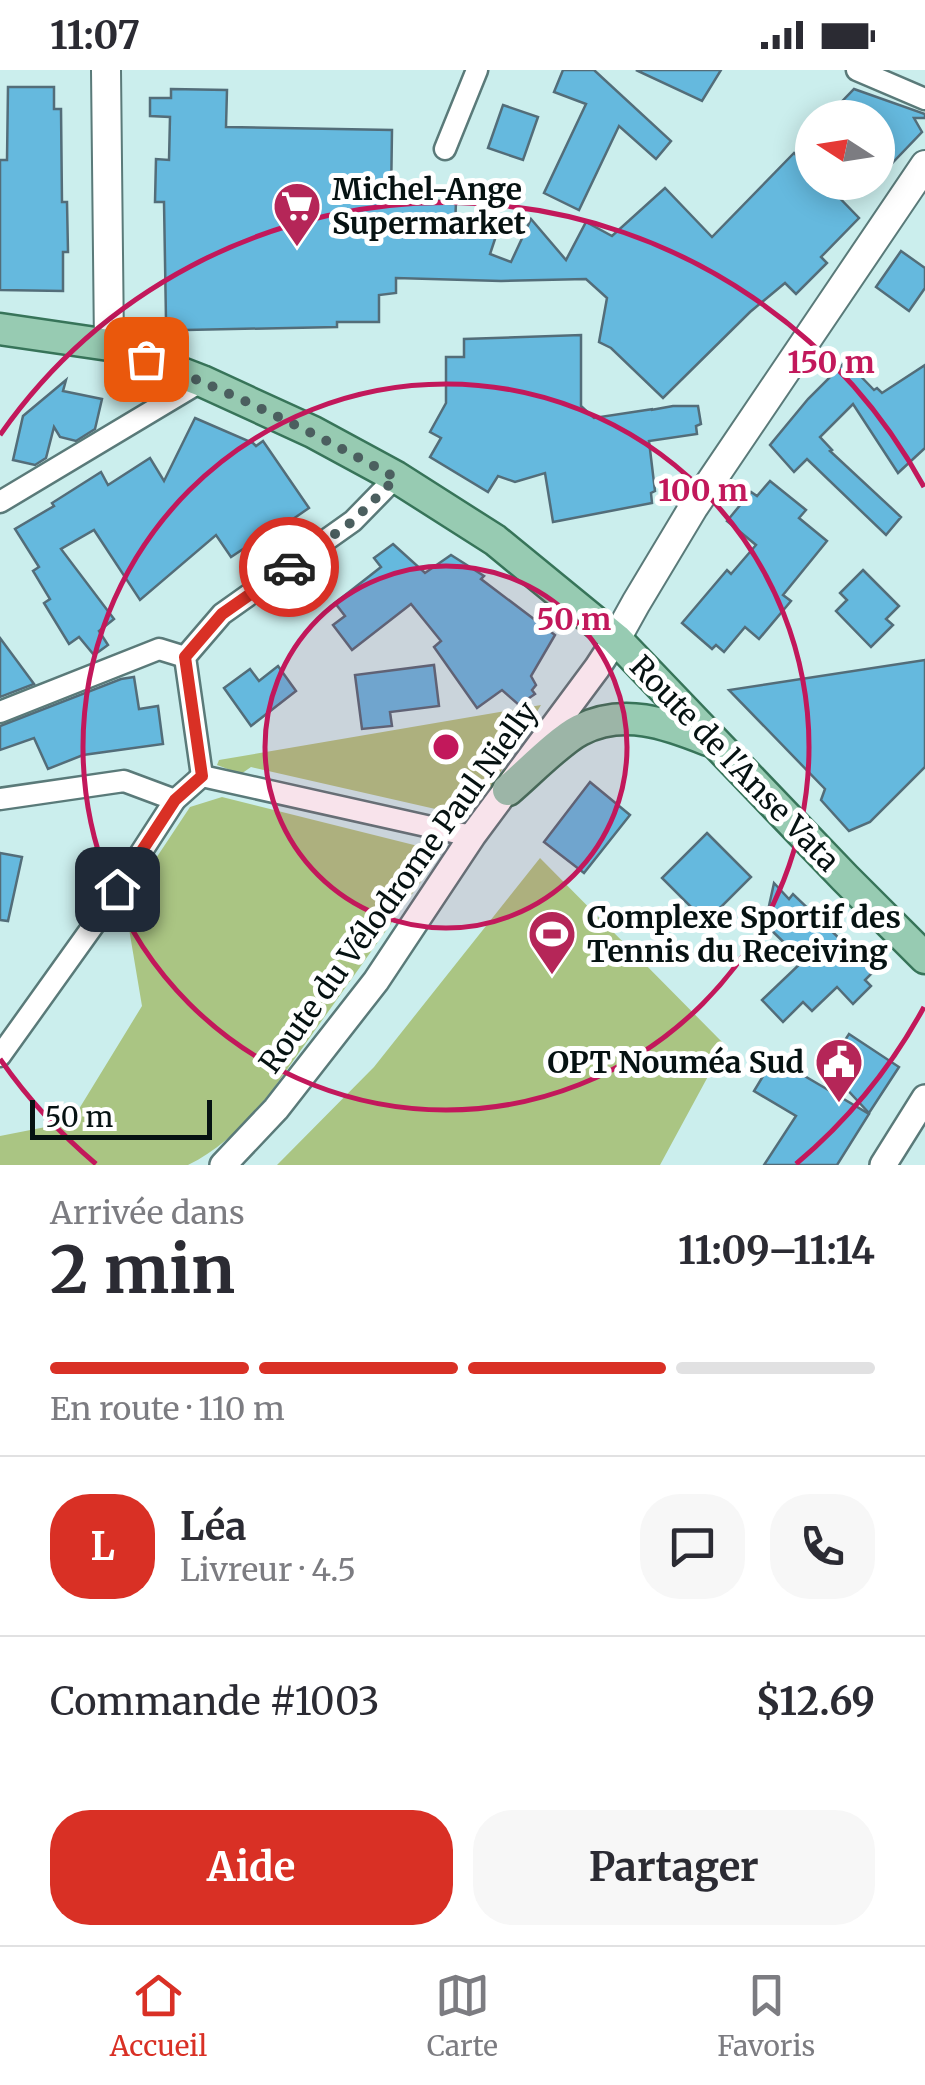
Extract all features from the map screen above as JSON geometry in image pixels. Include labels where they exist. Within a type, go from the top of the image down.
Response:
[{"type":"main road","points":[[106,70],[110,345]]},
{"type":"main road","points":[[616,638],[704,492],[925,165]]},
{"type":"main road","name":"Route de l'Anse Vata","points":[[0,330],[110,345],[202,381],[313,432],[396,478],[494,540],[616,638],[925,958]]},
{"type":"main road","points":[[508,790],[577,731],[604,721],[643,718],[716,743]]},
{"type":"street","points":[[445,149],[477,70]]},
{"type":"street","points":[[857,70],[925,98]]},
{"type":"street","points":[[0,502],[202,381]]},
{"type":"street","points":[[202,776],[185,657],[222,614],[353,521],[396,478]]},
{"type":"street","name":"Route du Vélodrome Paul Nielly","points":[[223,1165],[276,1108],[376,981],[473,835],[598,668],[616,638]]},
{"type":"street","points":[[0,712],[159,649],[185,657]]},
{"type":"street","points":[[0,1056],[98,919],[175,800],[202,776]]},
{"type":"street","points":[[202,776],[473,835]]},
{"type":"street","points":[[0,799],[124,782],[175,800]]},
{"type":"street","points":[[884,1165],[925,1098]]},
{"type":"green space","points":[[541,705],[489,791],[471,810],[453,813],[251,767],[241,774],[217,765],[219,760]]},
{"type":"green space","points":[[222,797],[442,852],[271,1092],[212,1150],[188,1165],[0,1165],[0,1136],[71,1122],[142,1006],[125,905],[190,807]]},
{"type":"green space","name":"Complexe Sportif des Tennis du Receiving","points":[[540,858],[725,1045],[660,1165],[277,1165],[374,1067]]},
{"type":"building","points":[[563,70],[594,70],[671,141],[656,159],[619,126],[579,210],[544,193],[586,104],[554,92]]},
{"type":"building","points":[[636,70],[721,70],[702,101]]},
{"type":"building","points":[[8,87],[54,87],[54,109],[61,109],[62,202],[67,202],[68,252],[63,252],[63,291],[0,290],[0,160],[7,160]]},
{"type":"building","points":[[171,89],[227,90],[226,127],[392,130],[391,200],[456,201],[455,229],[499,227],[490,254],[511,262],[531,219],[566,260],[586,222],[612,236],[665,188],[712,237],[794,153],[795,200],[842,200],[859,218],[821,257],[827,263],[796,294],[785,283],[663,398],[611,348],[599,342],[607,298],[586,279],[396,278],[396,293],[379,295],[379,322],[337,322],[337,327],[186,330],[166,320],[164,202],[155,202],[156,159],[169,160],[170,117],[150,116],[150,98],[171,98]]},
{"type":"building","points":[[854,89],[885,100],[843,100]]},
{"type":"building","points":[[895,103],[925,114],[925,118],[914,118],[922,132],[895,160]]},
{"type":"building","points":[[503,105],[538,117],[523,160],[488,148]]},
{"type":"building","points":[[901,251],[925,268],[925,288],[909,311],[876,287]]},
{"type":"building","points":[[581,335],[581,406],[594,418],[698,406],[701,424],[696,426],[697,434],[649,441],[655,491],[651,493],[652,503],[553,522],[545,473],[515,482],[498,476],[488,492],[430,457],[441,438],[430,432],[446,403],[446,357],[464,357],[464,339]]},
{"type":"building","points":[[846,361],[874,390],[882,393],[925,365],[925,448],[898,473],[853,404],[820,437],[901,517],[886,535],[807,459],[794,472],[770,445]]},
{"type":"building","points":[[66,380],[63,391],[102,399],[95,429],[76,441],[60,437],[54,427],[46,458],[35,465],[13,460],[23,416]]},
{"type":"building","points":[[195,418],[256,446],[263,441],[309,508],[231,557],[216,535],[140,600],[94,530],[61,549],[114,619],[99,631],[108,645],[94,655],[79,637],[69,644],[44,603],[50,599],[33,571],[39,567],[15,529],[101,472],[108,485],[150,458],[164,481]]},
{"type":"building","points":[[770,481],[806,510],[799,518],[827,541],[783,595],[791,601],[759,639],[745,627],[724,652],[716,645],[712,649],[682,623],[727,570],[731,574],[756,545],[727,521],[751,492],[757,496]]},
{"type":"building","points":[[393,544],[425,573],[451,555],[484,576],[481,579],[555,635],[531,676],[535,694],[519,705],[502,690],[477,708],[434,647],[441,641],[411,604],[352,650],[333,625],[345,616],[335,603],[381,567],[374,558]]},
{"type":"building","points":[[863,570],[899,606],[886,619],[893,625],[871,647],[836,611],[847,600],[840,593]]},
{"type":"building","points":[[0,638],[34,684],[0,697]]},
{"type":"building","points":[[925,660],[925,767],[870,822],[849,831],[821,800],[825,789],[729,690]]},
{"type":"building","points":[[434,665],[439,706],[390,712],[392,726],[362,729],[355,675]]},
{"type":"building","points":[[278,666],[296,691],[251,726],[224,688],[250,669],[259,681]]},
{"type":"building","points":[[134,677],[139,709],[158,706],[163,744],[83,755],[48,769],[34,738],[0,750],[0,726]]},
{"type":"building","points":[[590,782],[630,815],[584,873],[544,842]]},
{"type":"building","points":[[707,833],[751,877],[706,922],[662,878]]},
{"type":"building","points":[[0,853],[22,857],[8,921],[0,920]]},
{"type":"building","points":[[774,883],[789,899],[793,894],[874,971],[865,980],[871,986],[853,1004],[837,987],[812,1011],[803,1002],[783,1022],[762,1000],[803,961],[765,924]]},
{"type":"building","points":[[849,1034],[899,1067],[869,1113],[827,1068]]},
{"type":"building","points":[[774,1058],[869,1114],[837,1165],[764,1165],[796,1116],[754,1091]]},
{"type":"way so far","points":[[146,359],[313,432],[396,478],[353,521],[289,567]]},
{"type":"place","name":"Michel-Ange Supermarket","points":[[297,248]]},
{"type":"place","name":"Complexe Sportif des Tennis du Receiving","points":[[552,976]]},
{"type":"place","name":"OPT Nouméa Sud","points":[[839,1104]]},
{"type":"route","points":[[117,889],[175,800],[202,776],[185,657],[222,614],[289,567]]}]
